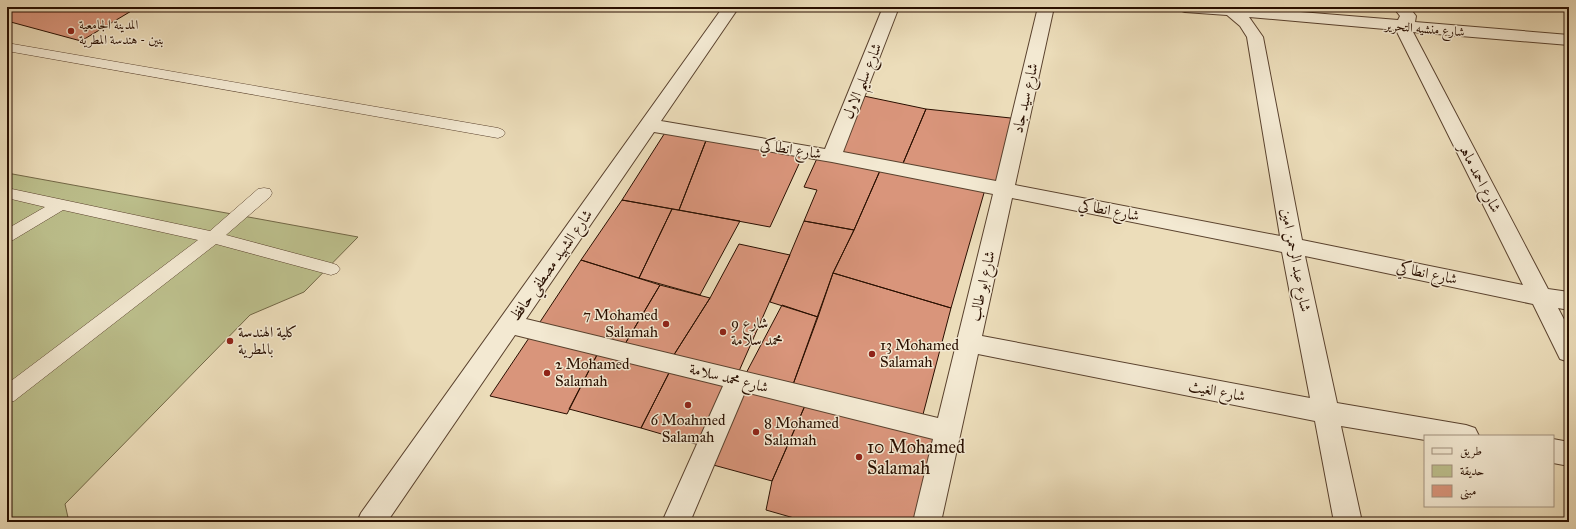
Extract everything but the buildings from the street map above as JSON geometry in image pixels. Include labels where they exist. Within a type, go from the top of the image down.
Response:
[{"type":"street","name":"شارع الشهيد مصطفي حافظ","points":[[371,522],[731,7]]},
{"type":"street","name":"شارع سليم الاول","points":[[832,156],[891,7]]},
{"type":"street","name":"شارع سيد جاد","points":[[1004,190],[1046,7]]},
{"type":"street","name":"شارع منشيه التحرير","points":[[1185,7],[1401,16],[1569,40]]},
{"type":"street","name":"شارع عبد الرحمن امين","points":[[1230,9],[1246,23],[1255,36],[1292,246],[1348,522]]},
{"type":"street","name":"شارع احمد ماهر","points":[[1401,16],[1569,352]]},
{"type":"street","name":"شارع انطاكي","points":[[648,125],[832,156],[1569,301]]},
{"type":"street","name":"شارع ابو طالب","points":[[927,522],[1004,190]]},
{"type":"street","name":"شارع محمد سلامة","points":[[509,324],[948,431]]},
{"type":"street","name":"شارع الغيث","points":[[968,343],[1326,412],[1460,435]]},
{"type":"street","points":[[676,522],[738,380]]},
{"type":"street","points":[[1554,451],[1569,454]]},
{"type":"lane","points":[[7,47],[498,133]]},
{"type":"lane","points":[[7,192],[214,237],[331,269]]},
{"type":"lane","points":[[7,395],[214,237],[264,193]]},
{"type":"lane","points":[[7,236],[62,204]]},
{"type":"green space","points":[[7,173],[358,237],[304,292],[250,315],[65,504],[69,522],[7,522]]},
{"type":"place","name":"المدينة الجامعية بنين - هندسة المطرية","points":[[71,31]]},
{"type":"place","name":"7 Mohamed Salamah","points":[[666,324]]},
{"type":"place","name":"9 شارع محمد سلامة","points":[[723,332]]},
{"type":"place","name":"كلية الهندسة بالمطرية","points":[[230,341]]},
{"type":"place","name":"13 Mohamed Salamah","points":[[872,354]]},
{"type":"place","name":"2 Mohamed Salamah","points":[[547,373]]},
{"type":"place","name":"6 Moahmed Salamah","points":[[688,405]]},
{"type":"place","name":"8 Mohamed Salamah","points":[[756,432]]},
{"type":"place","name":"10 Mohamed Salamah","points":[[859,457]]}]
